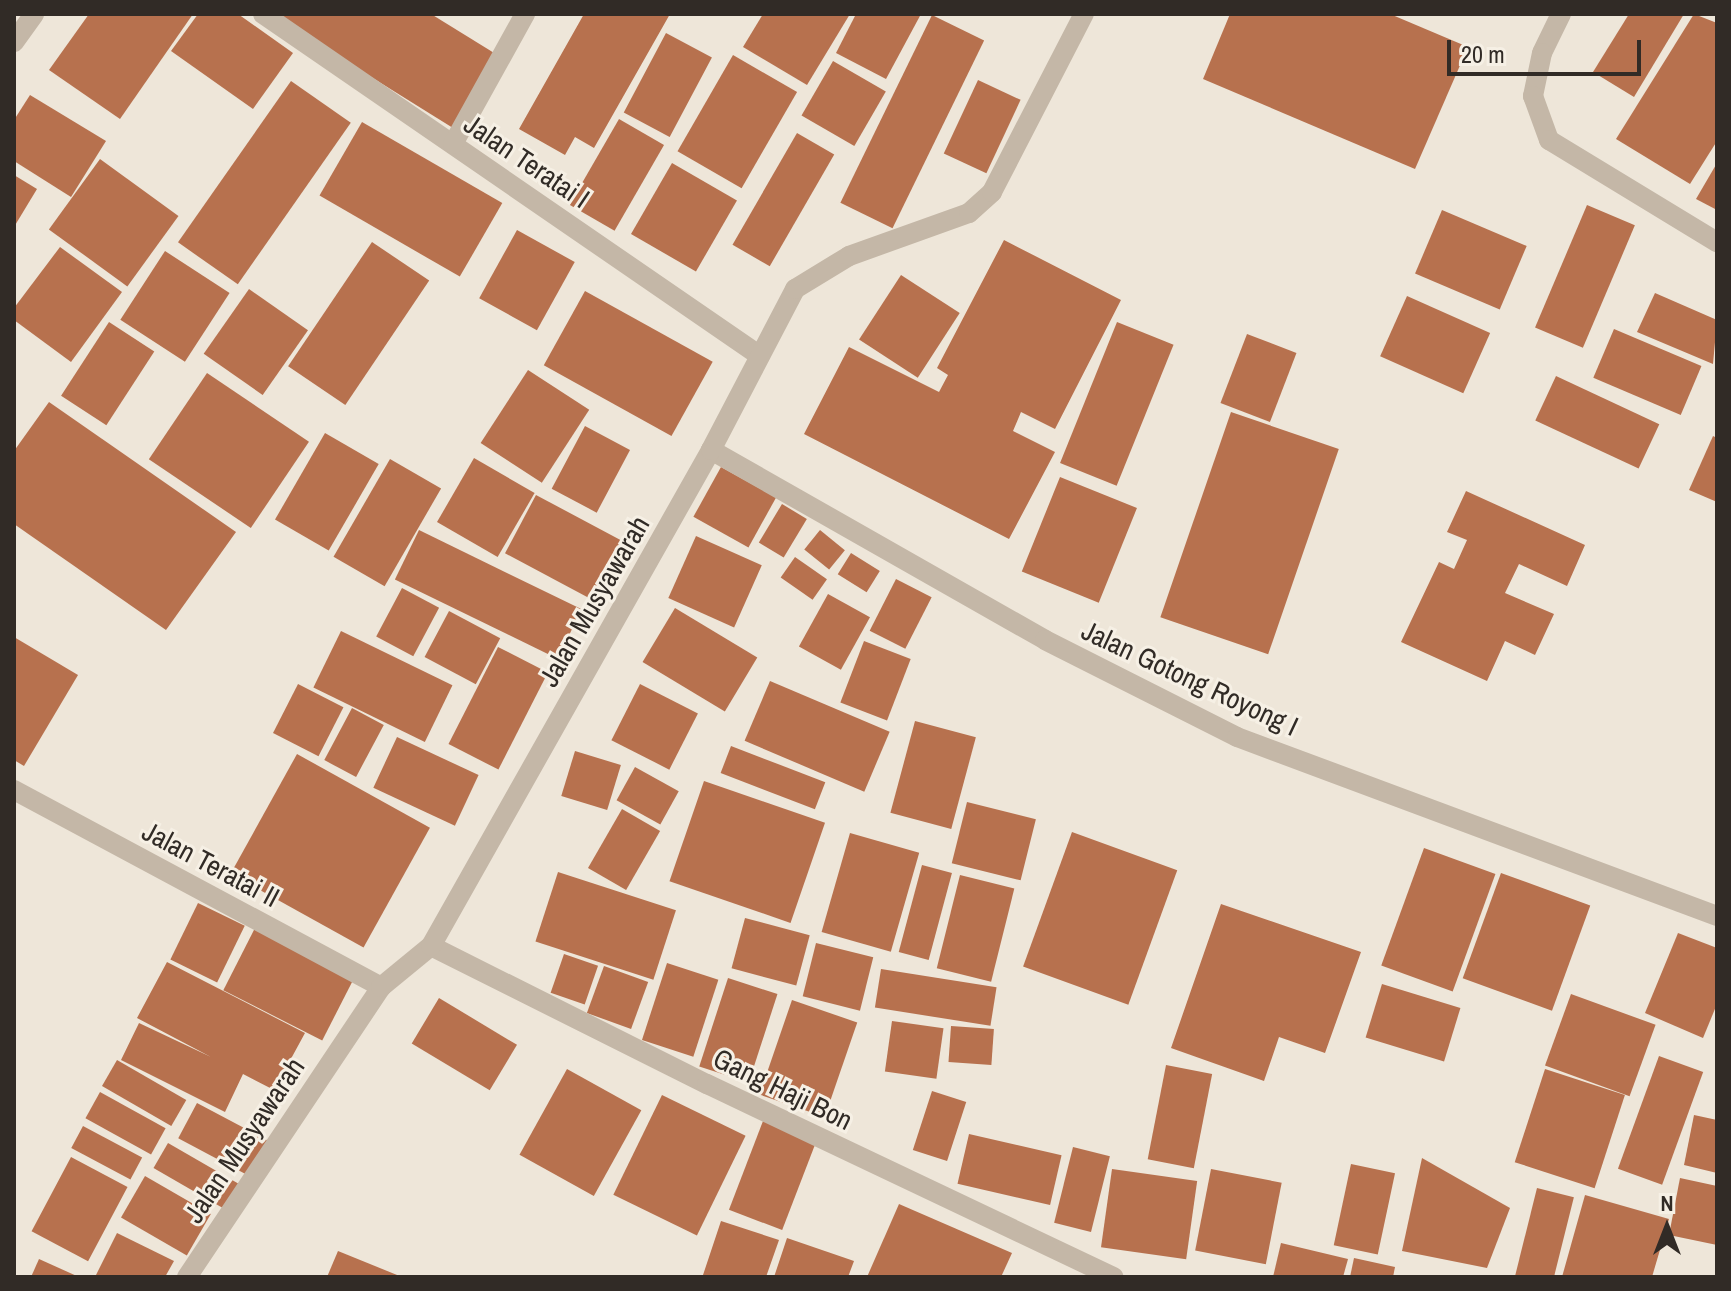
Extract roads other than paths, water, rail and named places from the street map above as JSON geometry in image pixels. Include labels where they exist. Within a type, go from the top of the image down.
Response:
[{"type":"street","points":[[14,42],[34,14]]},
{"type":"street","name":"Jalan Teratai I","points":[[263,14],[760,356]]},
{"type":"street","points":[[453,144],[525,14]]},
{"type":"street","name":"Jalan Musyawarah","points":[[187,1277],[381,987],[431,946],[711,450],[795,289],[820,270],[969,213],[992,192],[1084,14]]},
{"type":"street","points":[[1561,14],[1542,53],[1533,96],[1549,140],[1717,242]]},
{"type":"street","name":"Jalan Gotong Royong I","points":[[711,450],[1045,640],[1237,737],[1717,916]]},
{"type":"street","name":"Jalan Teratai II","points":[[14,790],[381,987]]},
{"type":"street","name":"Gang Haji Bon","points":[[431,946],[1114,1277]]}]
